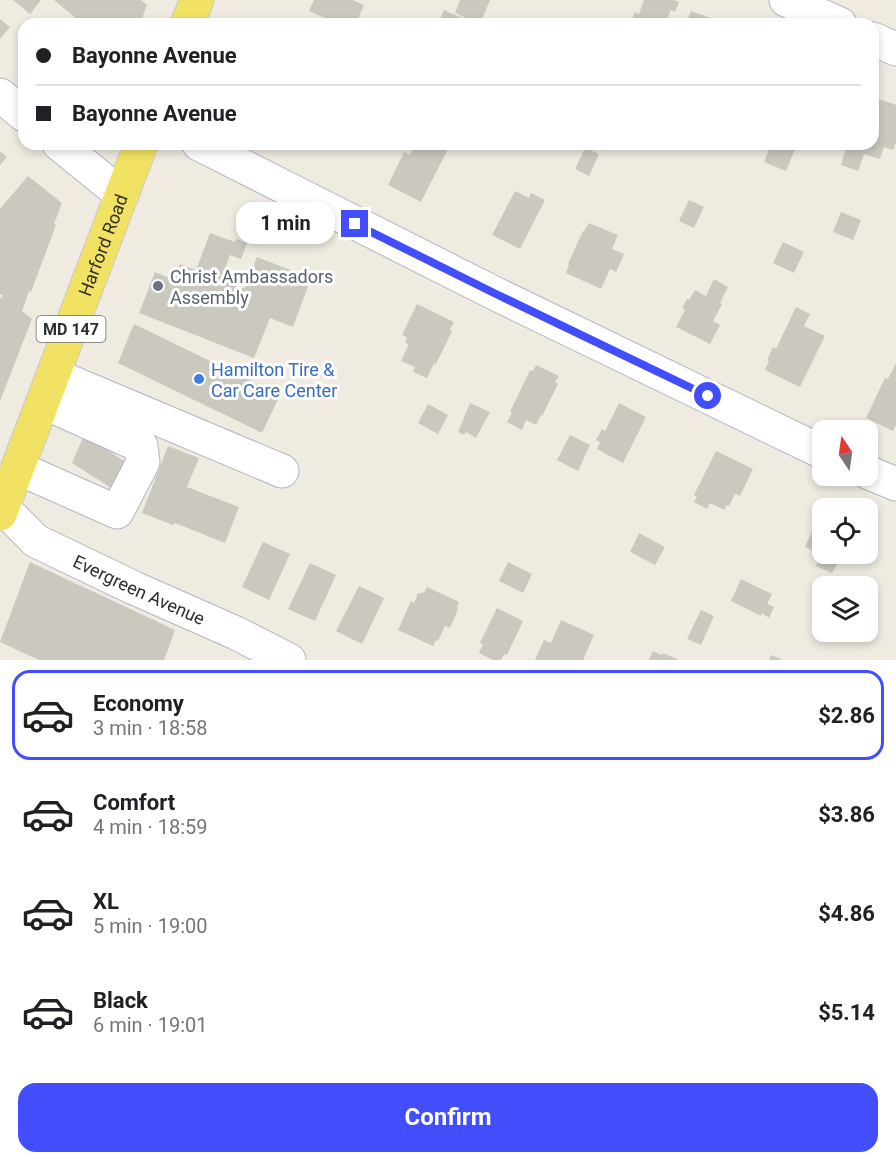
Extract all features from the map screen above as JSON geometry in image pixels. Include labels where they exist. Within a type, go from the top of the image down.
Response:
[{"type":"main road","name":"Harford Road","points":[[1,509],[139,150]]},
{"type":"street","points":[[786,0],[826,18]]},
{"type":"street","points":[[879,42],[896,49]]},
{"type":"street","points":[[0,95],[18,110]]},
{"type":"street","points":[[66,150],[122,195]]},
{"type":"street","points":[[211,150],[496,294],[812,447]]},
{"type":"street","points":[[18,468],[117,512],[143,462],[141,446],[48,388]]},
{"type":"street","points":[[48,388],[282,471]]},
{"type":"street","points":[[878,477],[896,484]]},
{"type":"street","name":"Evergreen Avenue","points":[[1,509],[36,541],[236,633],[289,660]]},
{"type":"building","points":[[13,0],[41,0],[30,14]]},
{"type":"building","points":[[54,0],[141,0],[147,5],[142,18],[76,18]]},
{"type":"building","points":[[314,0],[352,0],[364,5],[359,18],[325,18],[309,11]]},
{"type":"building","points":[[460,0],[490,0],[482,18],[466,18],[455,13]]},
{"type":"building","points":[[644,0],[679,2],[675,12],[671,10],[668,18],[632,18],[635,12],[639,14]]},
{"type":"building","points":[[444,10],[462,18],[441,18]]},
{"type":"building","points":[[691,11],[710,18],[688,18]]},
{"type":"building","points":[[0,19],[10,27],[0,39]]},
{"type":"building","points":[[879,99],[896,105],[896,142],[893,150],[884,147],[880,159],[864,154],[858,171],[841,165],[845,150],[879,150]]},
{"type":"building","points":[[412,150],[447,151],[421,202],[388,185],[404,152],[410,155]]},
{"type":"building","points":[[584,150],[599,154],[589,176],[575,169]]},
{"type":"building","points":[[769,150],[795,150],[786,171],[764,162]]},
{"type":"building","points":[[0,151],[7,157],[0,165]]},
{"type":"building","points":[[28,176],[62,203],[54,224],[56,225],[22,311],[32,319],[0,401],[0,299],[3,296],[0,294],[0,209]]},
{"type":"building","points":[[515,191],[529,198],[531,193],[545,200],[520,249],[492,235]]},
{"type":"building","points":[[689,200],[704,207],[694,228],[679,221]]},
{"type":"building","points":[[841,212],[861,220],[853,240],[833,232]]},
{"type":"building","points":[[589,223],[618,235],[612,249],[624,254],[616,272],[610,269],[601,289],[566,273],[583,231]]},
{"type":"building","points":[[210,233],[235,242],[236,239],[247,243],[241,259],[230,255],[223,274],[239,280],[235,291],[246,287],[257,257],[311,278],[293,327],[270,318],[254,358],[139,313],[155,272],[174,280],[180,264],[196,270]]},
{"type":"building","points":[[783,242],[804,252],[794,273],[773,263]]},
{"type":"building","points":[[714,279],[728,287],[713,321],[720,325],[710,344],[676,327],[685,310],[682,308],[687,299],[689,300],[695,290],[706,296]]},
{"type":"building","points":[[417,304],[454,322],[450,330],[452,331],[427,378],[413,372],[415,367],[401,361],[409,344],[405,343],[407,337],[402,335]]},
{"type":"building","points":[[796,307],[810,314],[804,326],[825,336],[800,387],[765,370],[773,347],[776,349]]},
{"type":"building","name":"Hamilton Tire & Car Care Center","points":[[134,324],[280,395],[262,433],[118,363]]},
{"type":"building","points":[[896,363],[896,425],[893,431],[878,424],[878,420],[866,418],[885,378],[888,379]]},
{"type":"building","points":[[536,365],[559,376],[555,382],[558,384],[536,425],[526,420],[522,430],[507,422],[530,370],[533,371]]},
{"type":"building","points":[[470,403],[490,412],[476,438],[466,432],[464,435],[458,432]]},
{"type":"building","points":[[619,403],[646,417],[623,463],[597,449],[600,442],[596,440],[602,429],[605,431]]},
{"type":"building","points":[[428,404],[448,415],[438,434],[418,423]]},
{"type":"building","points":[[84,435],[130,465],[119,493],[72,463]]},
{"type":"building","points":[[570,435],[590,445],[578,471],[557,460]]},
{"type":"building","points":[[168,446],[199,458],[187,487],[239,507],[225,543],[175,523],[173,525],[142,513]]},
{"type":"building","points":[[716,451],[753,469],[740,496],[735,494],[729,506],[727,505],[724,510],[710,503],[707,509],[694,502],[697,497],[694,495]]},
{"type":"building","points":[[812,532],[812,550],[805,547]]},
{"type":"building","points":[[639,533],[665,547],[655,565],[630,552]]},
{"type":"building","points":[[263,542],[290,554],[269,600],[242,587]]},
{"type":"building","points":[[30,562],[175,630],[164,660],[39,660],[0,642]]},
{"type":"building","points":[[508,562],[532,574],[523,593],[499,581]]},
{"type":"building","points":[[310,563],[336,575],[315,621],[288,609]]},
{"type":"building","points":[[817,564],[837,564],[832,573],[816,566]]},
{"type":"building","points":[[741,579],[772,594],[767,604],[774,607],[769,618],[731,601]]},
{"type":"building","points":[[359,586],[384,598],[362,644],[336,631]]},
{"type":"building","points":[[427,587],[459,602],[450,628],[445,626],[433,646],[398,630],[411,601],[414,603],[418,593],[424,593]]},
{"type":"building","points":[[497,608],[523,621],[507,655],[504,654],[501,660],[493,660],[479,653],[483,644],[480,643]]},
{"type":"building","points":[[701,610],[714,616],[701,645],[687,639]]},
{"type":"building","points":[[561,620],[594,635],[583,660],[535,660],[544,640],[551,643]]},
{"type":"building","points":[[653,651],[662,655],[663,653],[679,660],[649,660]]},
{"type":"building","points":[[771,655],[783,660],[769,660]]},
{"type":"place","name":"Christ Ambassadors Assembly","points":[[158,286]]},
{"type":"place","name":"Hamilton Tire & Car Care Center","points":[[199,379]]},
{"type":"route","points":[[355,224],[708,396]]}]
